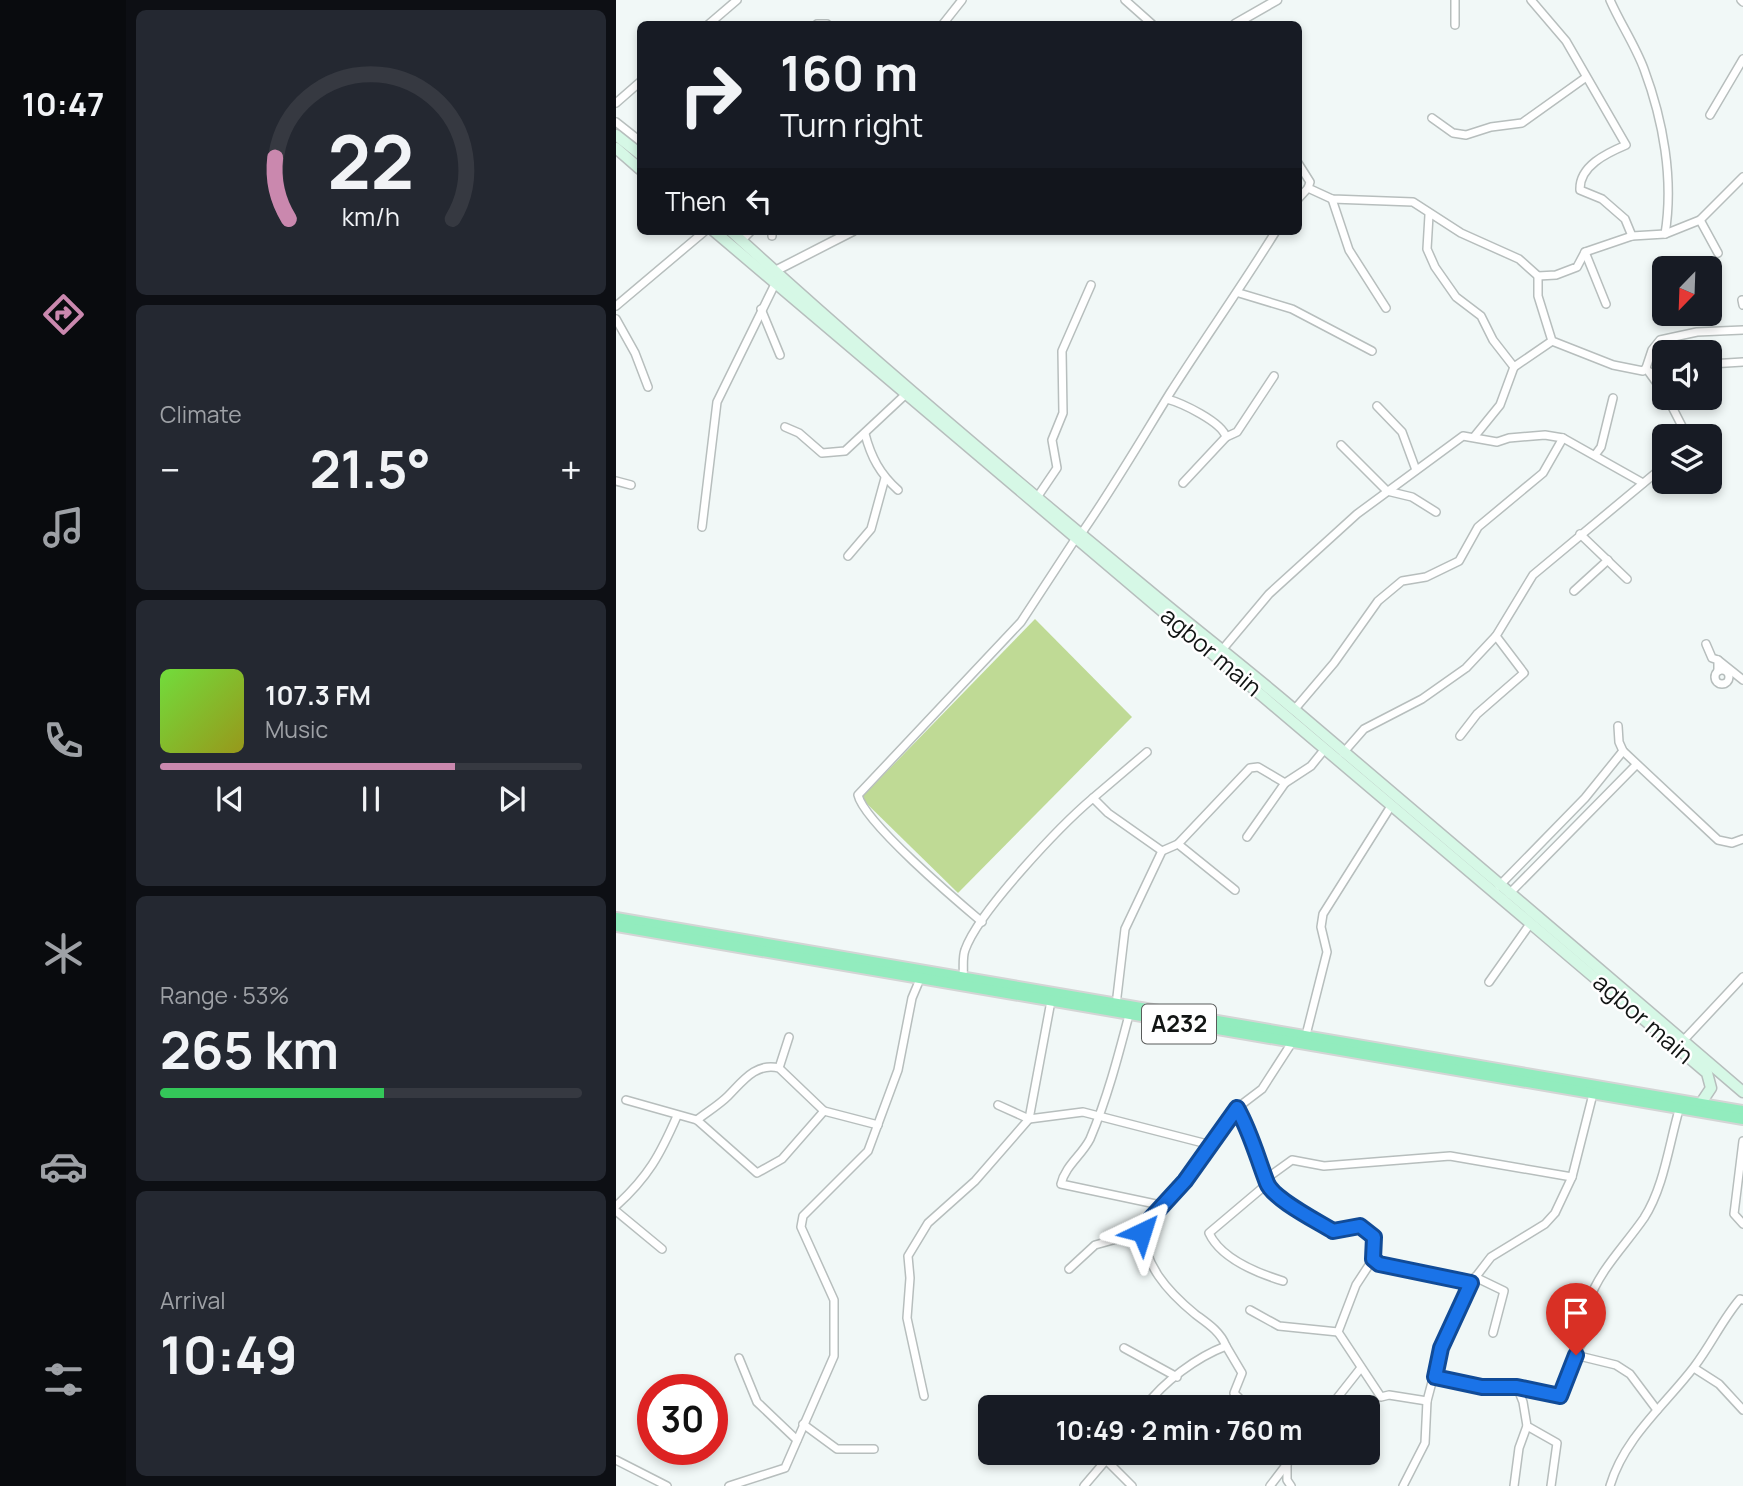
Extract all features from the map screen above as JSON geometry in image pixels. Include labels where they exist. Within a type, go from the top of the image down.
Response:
[{"type":"highway","name":"A232","points":[[616,918],[963,977],[1116,1007],[1306,1035],[1743,1111]]},
{"type":"highway","name":"A232","points":[[616,926],[1051,1001],[1116,1007],[1129,1015],[1291,1044],[1743,1119]]},
{"type":"main road","points":[[616,135],[637,151]]},
{"type":"main road","points":[[616,148],[637,166]]},
{"type":"main road","name":"agbor main","points":[[719,235],[775,284],[844,336],[1038,496],[1079,536],[1324,750],[1677,1048],[1712,1071]]},
{"type":"main road","name":"agbor main","points":[[735,235],[906,394],[1294,710],[1499,886],[1685,1039],[1712,1071]]},
{"type":"main road","points":[[1701,1103],[1711,1088],[1712,1071]]},
{"type":"main road","points":[[1712,1071],[1743,1092]]},
{"type":"street","points":[[712,21],[737,0]]},
{"type":"street","points":[[945,21],[961,0]]},
{"type":"street","points":[[1125,0],[1149,21]]},
{"type":"street","points":[[1240,21],[1277,0]]},
{"type":"street","points":[[1455,0],[1455,25]]},
{"type":"street","points":[[1531,0],[1566,41],[1626,145],[1601,156],[1583,173],[1578,186],[1583,193],[1602,199],[1625,219],[1632,236]]},
{"type":"street","points":[[1611,0],[1643,67],[1658,116],[1667,171],[1669,213],[1665,234]]},
{"type":"street","points":[[1710,115],[1743,59]]},
{"type":"street","points":[[1432,118],[1453,133],[1466,135],[1491,127],[1522,123],[1586,78]]},
{"type":"street","points":[[616,103],[637,85]]},
{"type":"street","points":[[616,122],[637,139]]},
{"type":"street","points":[[1302,169],[1310,182],[1302,195]]},
{"type":"street","points":[[1308,188],[1332,199],[1413,202],[1429,215],[1461,233],[1519,259],[1538,276],[1556,275],[1577,267],[1586,251],[1632,236],[1665,234],[1700,220],[1743,177]]},
{"type":"street","points":[[1332,199],[1349,250],[1386,308]]},
{"type":"street","points":[[1429,215],[1427,249],[1435,267],[1455,297],[1481,316],[1493,340],[1514,366]]},
{"type":"street","points":[[1700,220],[1718,253]]},
{"type":"street","points":[[616,306],[700,235]]},
{"type":"street","points":[[741,240],[747,235]]},
{"type":"street","points":[[774,272],[845,235]]},
{"type":"street","points":[[982,922],[902,848],[869,813],[858,795],[1021,622],[1144,439],[1274,235]]},
{"type":"street","points":[[1586,251],[1606,304]]},
{"type":"street","points":[[1538,276],[1538,296],[1552,341]]},
{"type":"street","points":[[702,527],[717,402],[775,284]]},
{"type":"street","points":[[1038,496],[1057,468],[1052,440],[1063,413],[1062,351],[1091,285]]},
{"type":"street","points":[[1239,293],[1292,309],[1345,338],[1368,345],[1373,351]]},
{"type":"street","points":[[761,309],[780,355]]},
{"type":"street","points":[[616,319],[635,353],[648,387]]},
{"type":"street","points":[[1652,376],[1649,371],[1652,350],[1660,340],[1697,332],[1743,330]]},
{"type":"street","points":[[1474,437],[1500,405],[1514,366],[1552,341]]},
{"type":"street","points":[[1552,341],[1613,365],[1643,371],[1652,370]]},
{"type":"street","points":[[1722,363],[1743,362]]},
{"type":"street","points":[[1183,483],[1226,437],[1237,432],[1274,376]]},
{"type":"street","points":[[786,427],[799,433],[822,453],[845,451],[906,394]]},
{"type":"street","points":[[1595,455],[1601,447],[1613,398]]},
{"type":"street","points":[[1167,399],[1183,404],[1220,426],[1226,437]]},
{"type":"street","points":[[1377,406],[1402,432],[1416,470]]},
{"type":"street","points":[[865,434],[885,478],[898,490]]},
{"type":"street","points":[[1222,650],[1269,594],[1357,514],[1464,436],[1497,442],[1545,435],[1563,438],[1643,483]]},
{"type":"street","points":[[1294,710],[1334,663],[1378,601],[1402,581],[1426,577],[1459,561],[1478,527],[1543,473],[1563,438]]},
{"type":"street","points":[[1341,445],[1387,491],[1412,497],[1436,512]]},
{"type":"street","points":[[1343,753],[1364,729],[1422,699],[1466,668],[1496,636],[1533,575],[1652,476]]},
{"type":"street","points":[[848,556],[871,528],[885,478]]},
{"type":"street","points":[[616,481],[631,485]]},
{"type":"street","points":[[1580,534],[1627,579]]},
{"type":"street","points":[[1574,591],[1608,560]]},
{"type":"street","points":[[1460,736],[1476,714],[1524,673],[1496,636]]},
{"type":"street","points":[[1706,643],[1712,658],[1743,681]]},
{"type":"street","points":[[1718,660],[1718,671],[1727,671],[1728,681],[1743,681]]},
{"type":"street","points":[[1618,726],[1619,742],[1623,751],[1718,840],[1732,844],[1743,839]]},
{"type":"street","points":[[1247,837],[1285,783],[1311,765],[1324,750]]},
{"type":"street","points":[[1499,886],[1537,850],[1623,751]]},
{"type":"street","points":[[963,977],[964,951],[982,922],[1048,841],[1147,752]]},
{"type":"street","points":[[1509,894],[1636,765]]},
{"type":"street","points":[[1116,1007],[1125,929],[1162,850],[1178,844],[1250,768],[1264,769],[1285,783]]},
{"type":"street","points":[[1093,798],[1108,813],[1162,850]]},
{"type":"street","points":[[1306,1035],[1327,952],[1321,926],[1323,914],[1391,806]]},
{"type":"street","points":[[1178,844],[1235,890]]},
{"type":"street","points":[[1489,982],[1531,924]]},
{"type":"street","points":[[1677,1048],[1743,977]]},
{"type":"street","points":[[729,1486],[785,1468],[826,1379],[834,1356],[834,1300],[801,1227],[803,1216],[869,1151],[898,1070],[912,998],[920,979]]},
{"type":"street","points":[[924,1396],[907,1318],[910,1278],[908,1256],[928,1223],[975,1181],[1029,1119],[1051,1001]]},
{"type":"street","points":[[1129,1015],[1109,1089],[1088,1142],[1063,1176],[1061,1184],[1165,1206]]},
{"type":"street","points":[[779,1068],[789,1037]]},
{"type":"street","points":[[1236,1395],[1234,1393],[1241,1373],[1226,1346],[1216,1330],[1180,1301],[1153,1269],[1146,1256],[1142,1228],[1165,1206],[1237,1108],[1262,1089],[1291,1044]]},
{"type":"street","points":[[697,1120],[727,1097],[747,1074],[772,1066],[779,1068],[824,1111],[878,1125]]},
{"type":"street","points":[[1403,1486],[1415,1468],[1425,1443],[1426,1401],[1435,1377],[1441,1348],[1473,1280],[1491,1257],[1545,1224],[1555,1213],[1572,1177],[1593,1094]]},
{"type":"street","points":[[626,1100],[697,1120],[757,1173],[782,1159],[824,1111]]},
{"type":"street","points":[[998,1105],[1029,1119],[1083,1112],[1211,1145]]},
{"type":"street","points":[[1237,1108],[1252,1133],[1267,1181],[1280,1198],[1333,1231],[1360,1226],[1374,1237],[1373,1259],[1356,1285],[1338,1332]]},
{"type":"street","points":[[1435,1377],[1482,1387],[1517,1387],[1560,1396],[1576,1355],[1600,1312],[1588,1303],[1593,1288],[1613,1255],[1644,1217],[1657,1193],[1679,1110]]},
{"type":"street","points":[[662,1249],[616,1208],[638,1187],[656,1164],[677,1116]]},
{"type":"street","points":[[1743,1141],[1734,1214],[1743,1224]]},
{"type":"street","points":[[1283,1281],[1257,1273],[1236,1261],[1212,1241],[1209,1233],[1292,1160],[1324,1166],[1450,1156],[1572,1177]]},
{"type":"street","points":[[1069,1269],[1096,1245],[1142,1232]]},
{"type":"street","points":[[1373,1259],[1379,1264],[1473,1280],[1504,1291],[1493,1333]]},
{"type":"street","points":[[1610,1486],[1614,1472],[1657,1410],[1694,1368],[1724,1320],[1740,1299],[1743,1300]]},
{"type":"street","points":[[1250,1310],[1279,1326],[1338,1332]]},
{"type":"street","points":[[1338,1332],[1381,1397],[1389,1395],[1426,1401]]},
{"type":"street","points":[[1158,1395],[1209,1353],[1226,1346]]},
{"type":"street","points":[[1124,1348],[1177,1377]]},
{"type":"street","points":[[1576,1355],[1616,1365],[1630,1374],[1657,1410]]},
{"type":"street","points":[[739,1358],[757,1402],[797,1440]]},
{"type":"street","points":[[1694,1368],[1719,1384],[1743,1410]]},
{"type":"street","points":[[1339,1395],[1360,1369]]},
{"type":"street","points":[[1514,1486],[1520,1448],[1527,1426],[1517,1387]]},
{"type":"street","points":[[803,1424],[837,1449],[874,1449]]},
{"type":"street","points":[[1527,1426],[1557,1443],[1551,1486]]},
{"type":"street","points":[[616,1460],[667,1486]]},
{"type":"street","points":[[1084,1486],[1103,1465]]},
{"type":"street","points":[[1111,1465],[1132,1486]]},
{"type":"street","points":[[1270,1486],[1286,1465]]},
{"type":"street","points":[[1287,1465],[1287,1480],[1292,1486]]},
{"type":"green space","points":[[1035,619],[1132,717],[958,893],[861,798]]},
{"type":"route","points":[[1142,1232],[1142,1228],[1165,1206],[1185,1181],[1237,1108],[1252,1133],[1267,1184],[1280,1198],[1333,1231],[1360,1226],[1374,1237],[1373,1259],[1379,1264],[1471,1283],[1456,1321],[1441,1348],[1435,1377],[1482,1387],[1517,1387],[1560,1396],[1576,1355]]}]
